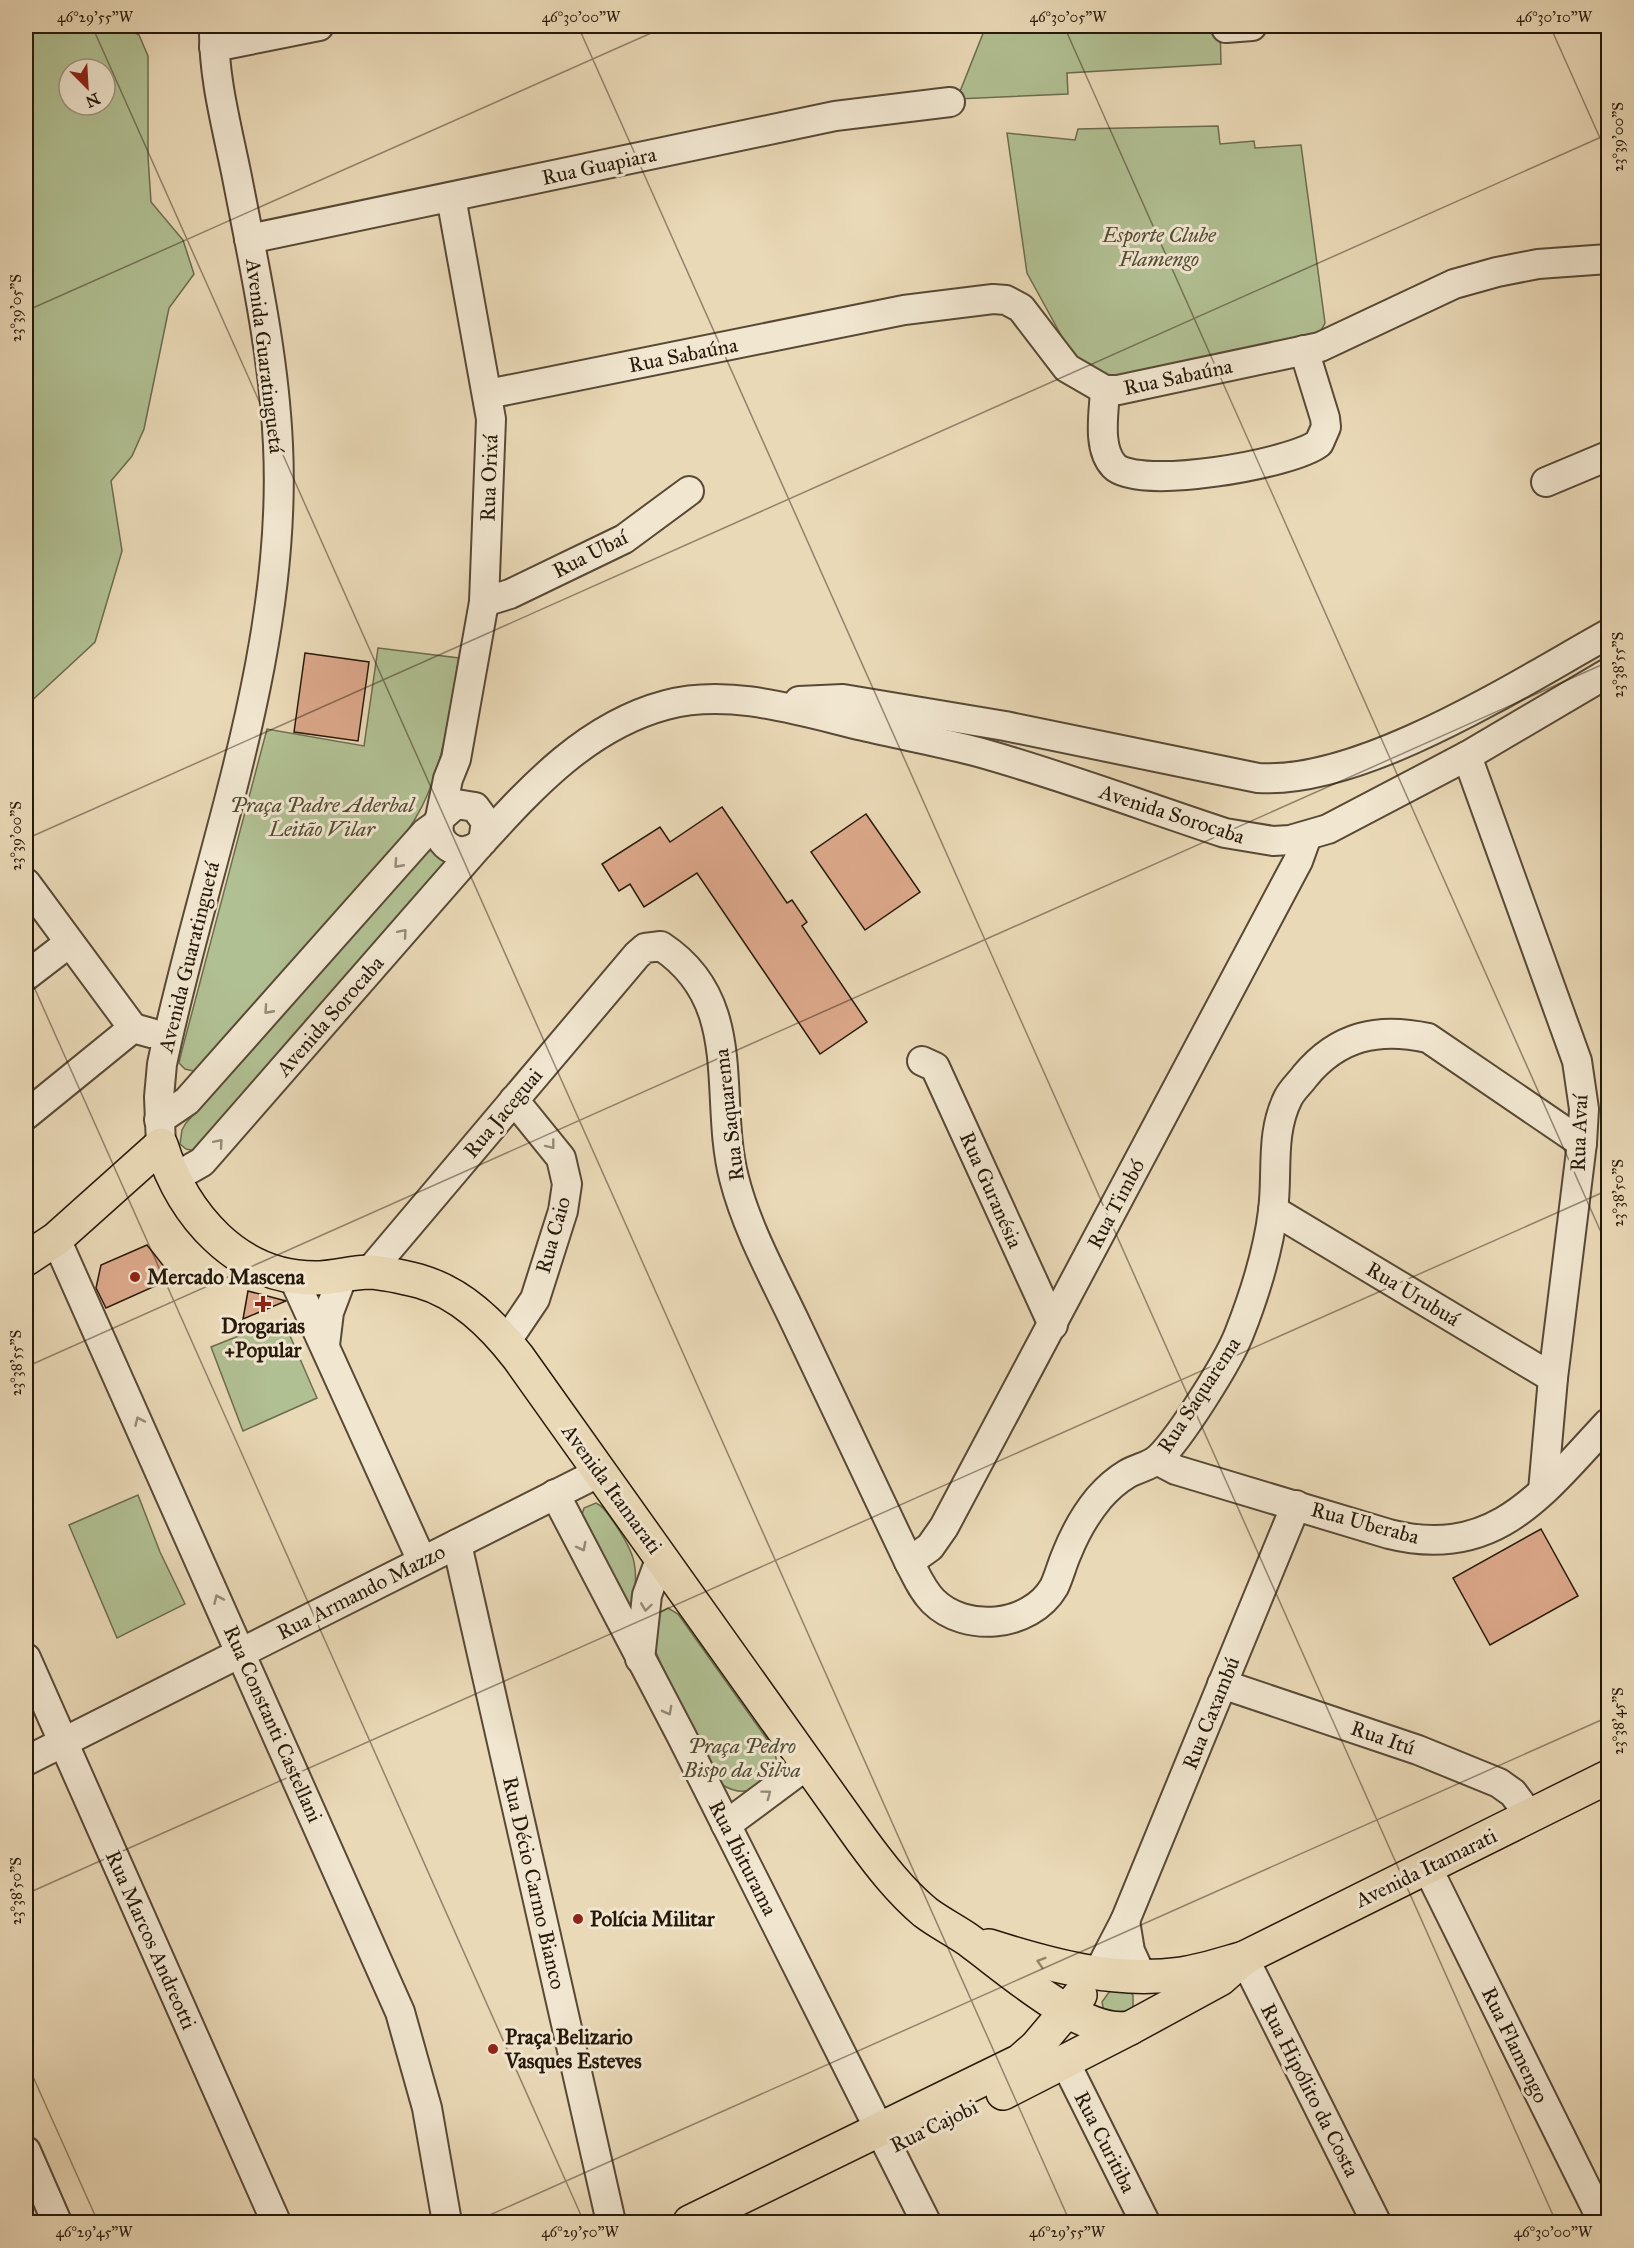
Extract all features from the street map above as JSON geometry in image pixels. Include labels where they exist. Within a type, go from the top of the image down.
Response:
[{"type":"main road","name":"Avenida Guaratinguetá","points":[[160,1133],[174,1178]]},
{"type":"main road","points":[[26,1259],[56,1239],[160,1133]]},
{"type":"main road","name":"Avenida Itamarati","points":[[174,1178],[190,1208],[207,1230],[226,1248],[247,1260],[293,1277],[356,1274],[421,1281],[444,1291],[474,1310],[506,1342],[861,1839],[903,1892],[926,1913],[967,1940],[1070,2020],[1114,2030],[1136,2025],[1220,1979],[1244,1959]]},
{"type":"main road","name":"Avenida Itamarati","points":[[967,1940],[1063,1969],[1098,1973],[1183,1974],[1244,1959],[1608,1779]]},
{"type":"main road","name":"Rua Cajobi","points":[[690,2223],[731,2217],[884,2139],[1020,2061],[1070,2020],[1098,1973]]},
{"type":"main road","points":[[1136,2025],[1149,2007],[1150,1998],[1140,1975]]},
{"type":"main road","points":[[1065,2062],[1054,2042],[1070,2020]]},
{"type":"main road","name":"Rua Cajobi","points":[[884,2139],[1065,2062],[1136,2025]]},
{"type":"street","points":[[214,36],[319,26]]},
{"type":"street","name":"Avenida Guaratinguetá","points":[[160,1133],[160,1079],[167,1038],[253,706],[276,565],[278,445],[272,372],[215,65],[214,36]]},
{"type":"street","name":"Rua Guapiara","points":[[249,240],[835,116],[950,102]]},
{"type":"street","name":"Rua Orixá","points":[[439,820],[448,779],[456,759],[484,602],[491,442],[488,394],[451,197]]},
{"type":"street","name":"Rua Sabaúna","points":[[488,394],[904,310],[993,299],[1006,300],[1021,308],[1058,360],[1078,375],[1105,390],[1134,387],[1333,342],[1454,284],[1526,266],[1608,259]]},
{"type":"street","points":[[1105,390],[1104,444],[1113,465],[1120,471],[1199,475],[1291,457],[1319,443],[1326,427],[1304,350]]},
{"type":"street","points":[[1546,482],[1608,456]]},
{"type":"street","name":"Rua Ubaí","points":[[484,602],[510,594],[624,539],[688,491]]},
{"type":"street","name":"Avenida Sorocaba","points":[[777,706],[804,700],[843,699],[1005,726],[1258,778],[1299,778],[1380,752],[1448,722],[1608,634]]},
{"type":"street","name":"Avenida Sorocaba","points":[[174,1178],[202,1162],[481,843],[530,792],[582,745],[642,713],[668,705],[721,700],[777,706],[976,752],[1245,838],[1273,841],[1307,836],[1348,819],[1467,756],[1608,673]]},
{"type":"street","name":"Rua Avaí","points":[[1467,756],[1577,1061],[1584,1109],[1582,1143],[1553,1378],[1544,1491]]},
{"type":"street","name":"Rua Orixá","points":[[456,759],[460,783],[472,806]]},
{"type":"street","name":"Avenida Sorocaba","points":[[472,806],[496,806],[530,792]]},
{"type":"street","points":[[160,1133],[425,833],[456,804],[472,806],[486,822],[481,843],[469,851],[450,849],[441,840],[439,820]]},
{"type":"street","name":"Rua Timbó","points":[[909,1562],[930,1546],[945,1527],[1298,861],[1307,836]]},
{"type":"street","points":[[26,883],[133,1028],[167,1038]]},
{"type":"street","points":[[26,976],[69,943]]},
{"type":"street","name":"Rua Saquarema","points":[[637,955],[653,946],[661,946],[674,954],[689,971],[713,1010],[720,1027],[725,1114],[734,1177],[742,1204],[780,1290],[925,1592],[934,1602],[964,1619],[987,1622],[1014,1618],[1032,1610],[1054,1587],[1081,1522],[1101,1496],[1126,1474],[1157,1460],[1171,1444],[1238,1336],[1256,1281],[1273,1210],[1274,1146],[1288,1098],[1315,1064],[1344,1042],[1372,1035],[1404,1032],[1428,1038],[1582,1143]]},
{"type":"street","name":"Rua Jaceguai","points":[[325,1345],[329,1312],[356,1274],[514,1100],[637,955]]},
{"type":"street","points":[[26,1115],[133,1028]]},
{"type":"street","name":"Rua Guranésia","points":[[922,1061],[935,1067],[1053,1325]]},
{"type":"street","name":"Rua Caio","points":[[506,1342],[535,1299],[563,1211],[567,1184],[561,1158],[514,1100]]},
{"type":"street","name":"Rua Urubuá","points":[[1273,1210],[1553,1378]]},
{"type":"street","name":"Rua Constanti Castellani","points":[[56,1239],[242,1652],[400,2012],[427,2108],[447,2223]]},
{"type":"street","points":[[293,1277],[422,1561]]},
{"type":"street","name":"Rua Uberaba","points":[[1157,1460],[1176,1470],[1408,1539],[1444,1540],[1482,1532],[1505,1522],[1544,1491],[1608,1423]]},
{"type":"street","name":"Rua Armando Mazzo","points":[[26,1761],[600,1472]]},
{"type":"street","name":"Rua Ibiturama","points":[[555,1494],[726,1825],[926,2223]]},
{"type":"street","name":"Rua Caxambú","points":[[1098,1973],[1125,1921],[1296,1504]]},
{"type":"street","name":"Rua Décio Carmo Bianco","points":[[457,1544],[612,2223]]},
{"type":"street","points":[[640,1659],[647,1595],[661,1557]]},
{"type":"street","name":"Rua Marcos Andreotti","points":[[26,1658],[276,2223]]},
{"type":"street","name":"Rua Itú","points":[[1222,1684],[1419,1750],[1499,1783],[1513,1793],[1530,1816]]},
{"type":"street","points":[[726,1825],[808,1764]]},
{"type":"street","name":"Rua Flamengo","points":[[1427,1867],[1603,2223]]},
{"type":"street","points":[[1125,1921],[1130,1951],[1140,1975]]},
{"type":"street","name":"Rua Hipólito da Costa","points":[[1244,1959],[1376,2223]]},
{"type":"street","name":"Rua Curitiba","points":[[1065,2062],[1145,2223]]},
{"type":"street","points":[[26,2151],[57,2223]]},
{"type":"green space","points":[[26,26],[121,26],[139,35],[148,56],[148,157],[151,202],[183,240],[194,274],[169,308],[144,429],[132,456],[111,481],[122,551],[95,642],[26,706]]},
{"type":"green space","points":[[986,26],[1220,26],[1221,64],[1067,73],[1068,94],[957,99]]},
{"type":"green space","name":"Esporte Clube Flamengo","points":[[1218,126],[1220,144],[1254,141],[1255,148],[1301,145],[1325,323],[1319,334],[1120,377],[1105,375],[1073,357],[1027,273],[1007,133],[1075,140],[1078,129]]},
{"type":"green space","name":"Praça Padre Aderbal Leitão Vilar","points":[[378,648],[459,658],[444,741],[425,801],[391,853],[204,1066],[193,1071],[185,1069],[179,1063],[181,1054],[267,729],[364,746]]},
{"type":"green space","points":[[433,842],[453,860],[196,1151],[186,1149],[180,1144],[182,1130],[186,1123]]},
{"type":"green space","points":[[284,1322],[317,1398],[243,1431],[211,1347],[266,1325]]},
{"type":"green space","points":[[138,1495],[160,1552],[185,1604],[117,1638],[69,1525]]},
{"type":"green space","points":[[596,1503],[604,1509],[615,1524],[633,1556],[635,1565],[634,1611],[629,1615],[581,1518],[584,1508]]},
{"type":"green space","name":"Praça Pedro Bispo da Silva","points":[[668,1608],[678,1614],[774,1749],[778,1767],[759,1786],[738,1791],[721,1784],[655,1650],[657,1614]]},
{"type":"green space","points":[[1112,1988],[1129,1991],[1133,1995],[1133,2011],[1104,2012],[1102,2002]]},
{"type":"building","points":[[305,653],[369,662],[358,741],[294,732]]},
{"type":"building","points":[[722,807],[787,903],[792,900],[807,922],[802,926],[867,1022],[820,1054],[697,873],[644,907],[630,884],[619,891],[602,864],[660,827],[670,842]]},
{"type":"building","points":[[866,814],[920,892],[865,930],[811,852]]},
{"type":"building","points":[[147,1245],[173,1278],[106,1308],[96,1288],[101,1265]]},
{"type":"building","name":"Drogarias +Popular","points":[[248,1291],[286,1301],[243,1319]]},
{"type":"building","points":[[1541,1529],[1578,1596],[1490,1645],[1453,1578]]},
{"type":"place","name":"Mercado Mascena","points":[[135,1277]]},
{"type":"place","name":"Drogarias +Popular","points":[[263,1304]]},
{"type":"place","name":"Polícia Militar","points":[[578,1919]]},
{"type":"place","name":"Praça Belizario Vasques Esteves","points":[[493,2049]]}]
